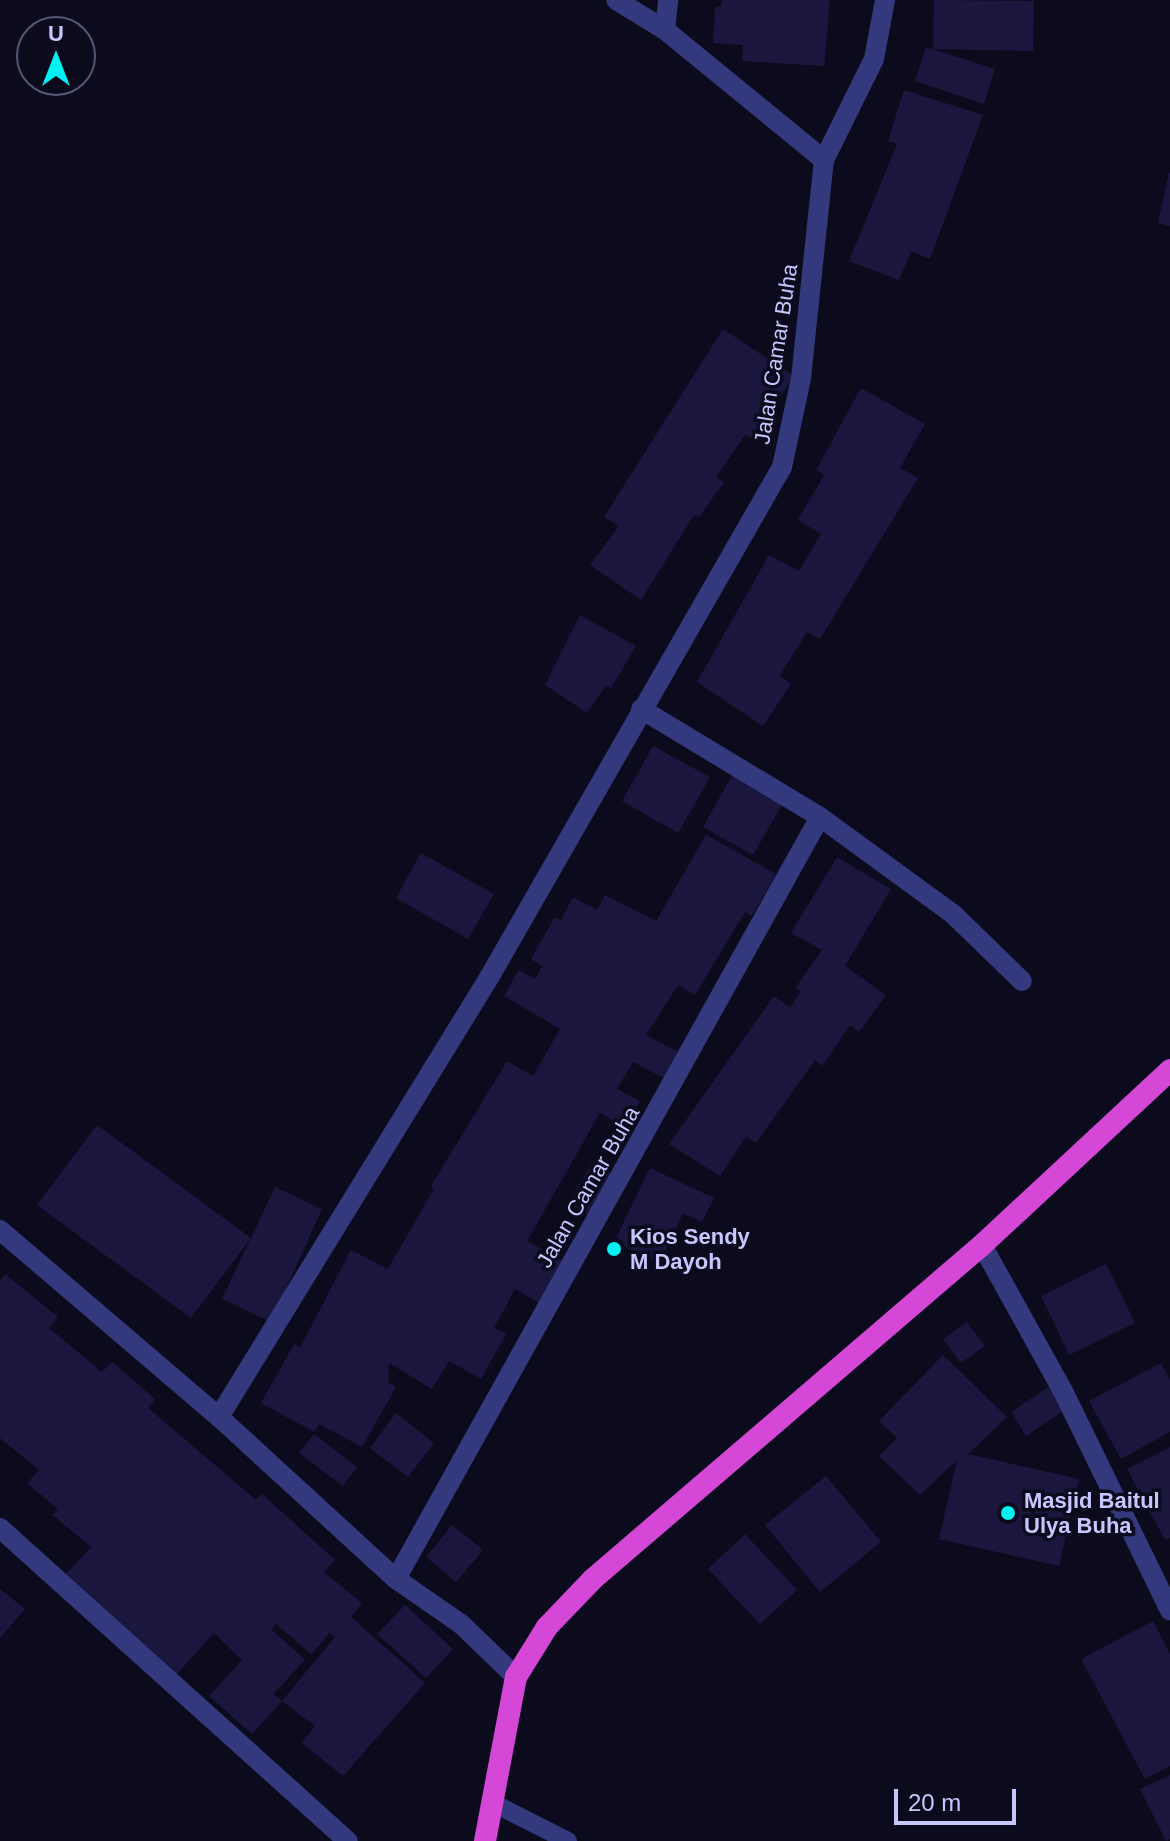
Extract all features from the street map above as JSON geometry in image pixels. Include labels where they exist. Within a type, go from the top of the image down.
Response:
[{"type":"highway","points":[[485,1841],[516,1677],[547,1627],[593,1579],[982,1245],[1170,1070]]},
{"type":"street","points":[[616,0],[665,30],[824,160]]},
{"type":"street","points":[[665,30],[668,0]]},
{"type":"street","name":"Jalan Camar Buha","points":[[219,1417],[490,976],[782,467],[801,378],[824,160],[874,59],[885,0]]},
{"type":"street","points":[[641,709],[820,817],[953,914],[1022,981]]},
{"type":"street","name":"Jalan Camar Buha","points":[[396,1579],[820,817]]},
{"type":"street","points":[[0,1230],[219,1417],[396,1579],[461,1624],[516,1677]]},
{"type":"street","points":[[982,1245],[1063,1391],[1170,1610]]},
{"type":"street","points":[[0,1528],[348,1841]]},
{"type":"lane","points":[[493,1803],[568,1841]]},
{"type":"building","points":[[722,0],[830,0],[824,66],[742,61],[743,45],[713,43],[715,7],[721,7]]},
{"type":"building","points":[[934,0],[1034,1],[1033,51],[933,49]]},
{"type":"building","points":[[926,47],[995,69],[984,104],[915,81]]},
{"type":"building","points":[[904,90],[983,115],[930,259],[911,251],[899,280],[849,261],[897,144],[888,141]]},
{"type":"building","points":[[1170,173],[1170,226],[1158,223]]},
{"type":"building","points":[[723,329],[794,376],[752,439],[745,435],[716,477],[724,482],[699,517],[694,515],[641,600],[590,565],[619,526],[604,517]]},
{"type":"building","points":[[861,388],[925,424],[900,468],[918,478],[820,639],[807,632],[780,675],[791,684],[763,726],[697,682],[769,555],[799,571],[821,534],[798,520],[824,475],[816,470]]},
{"type":"building","points":[[580,615],[636,646],[611,688],[606,686],[587,713],[545,685]]},
{"type":"building","points":[[653,746],[710,777],[678,833],[622,801]]},
{"type":"building","points":[[735,770],[786,798],[753,855],[703,827]]},
{"type":"building","points":[[706,835],[776,874],[752,916],[745,912],[695,995],[678,985],[646,1035],[682,1054],[668,1080],[633,1062],[617,1089],[640,1101],[625,1127],[600,1113],[527,1241],[563,1261],[539,1303],[515,1289],[494,1328],[506,1334],[481,1379],[449,1361],[432,1389],[389,1363],[388,1382],[396,1387],[362,1447],[319,1424],[314,1432],[261,1403],[294,1344],[300,1348],[351,1250],[388,1269],[434,1189],[431,1186],[507,1061],[533,1076],[560,1029],[504,996],[519,970],[535,979],[542,966],[531,959],[555,917],[561,920],[573,897],[597,910],[605,895],[656,921]]},
{"type":"building","points":[[421,853],[494,894],[468,939],[396,898]]},
{"type":"building","points":[[837,857],[891,889],[845,966],[886,995],[859,1032],[850,1025],[822,1066],[815,1060],[756,1143],[746,1136],[720,1176],[669,1144],[774,996],[790,1008],[801,991],[796,987],[822,950],[791,933]]},
{"type":"building","points":[[97,1125],[251,1238],[191,1318],[37,1205]]},
{"type":"building","points":[[592,1163],[617,1176],[593,1217],[569,1203]]},
{"type":"building","points":[[650,1168],[714,1198],[702,1222],[683,1213],[659,1263],[614,1242]]},
{"type":"building","points":[[275,1187],[322,1209],[271,1322],[222,1299]]},
{"type":"building","points":[[1106,1264],[1135,1323],[1069,1355],[1041,1296]]},
{"type":"building","points":[[5,1274],[58,1317],[49,1328],[102,1372],[112,1362],[155,1399],[148,1408],[256,1500],[262,1494],[335,1560],[324,1572],[362,1603],[351,1617],[425,1683],[343,1776],[302,1743],[315,1726],[282,1701],[252,1734],[209,1696],[242,1660],[214,1633],[176,1675],[66,1574],[91,1547],[53,1515],[58,1509],[27,1483],[39,1470],[0,1438],[0,1281]],"holes":[[[276,1624],[311,1654],[330,1633],[335,1637],[282,1701],[273,1694],[305,1660],[271,1629]]]},
{"type":"building","points":[[967,1322],[985,1346],[961,1363],[943,1339]]},
{"type":"building","points":[[943,1355],[1007,1417],[968,1454],[1079,1479],[1059,1566],[939,1539],[957,1460],[920,1495],[879,1456],[897,1438],[879,1421]]},
{"type":"building","points":[[1161,1363],[1170,1379],[1170,1432],[1121,1459],[1089,1401]]},
{"type":"building","points":[[1050,1386],[1066,1409],[1026,1436],[1011,1412]]},
{"type":"building","points":[[396,1413],[434,1443],[408,1477],[370,1448]]},
{"type":"building","points":[[314,1434],[357,1467],[343,1486],[299,1453]]},
{"type":"building","points":[[1170,1447],[1170,1538],[1165,1540],[1127,1469]]},
{"type":"building","points":[[826,1476],[881,1542],[820,1592],[765,1525]]},
{"type":"building","points":[[452,1525],[483,1550],[456,1582],[426,1557]]},
{"type":"building","points":[[745,1534],[797,1590],[760,1624],[708,1569]]},
{"type":"building","points":[[0,1589],[25,1609],[0,1638]]},
{"type":"building","points":[[405,1605],[453,1649],[426,1678],[377,1634]]},
{"type":"building","points":[[1153,1621],[1170,1654],[1170,1766],[1145,1779],[1081,1659]]},
{"type":"building","points":[[1170,1775],[1170,1839],[1166,1841],[1140,1789]]},
{"type":"place","name":"Kios Sendy M Dayoh","points":[[614,1249]]},
{"type":"place","name":"Masjid Baitul Ulya Buha","points":[[1008,1513]]}]
